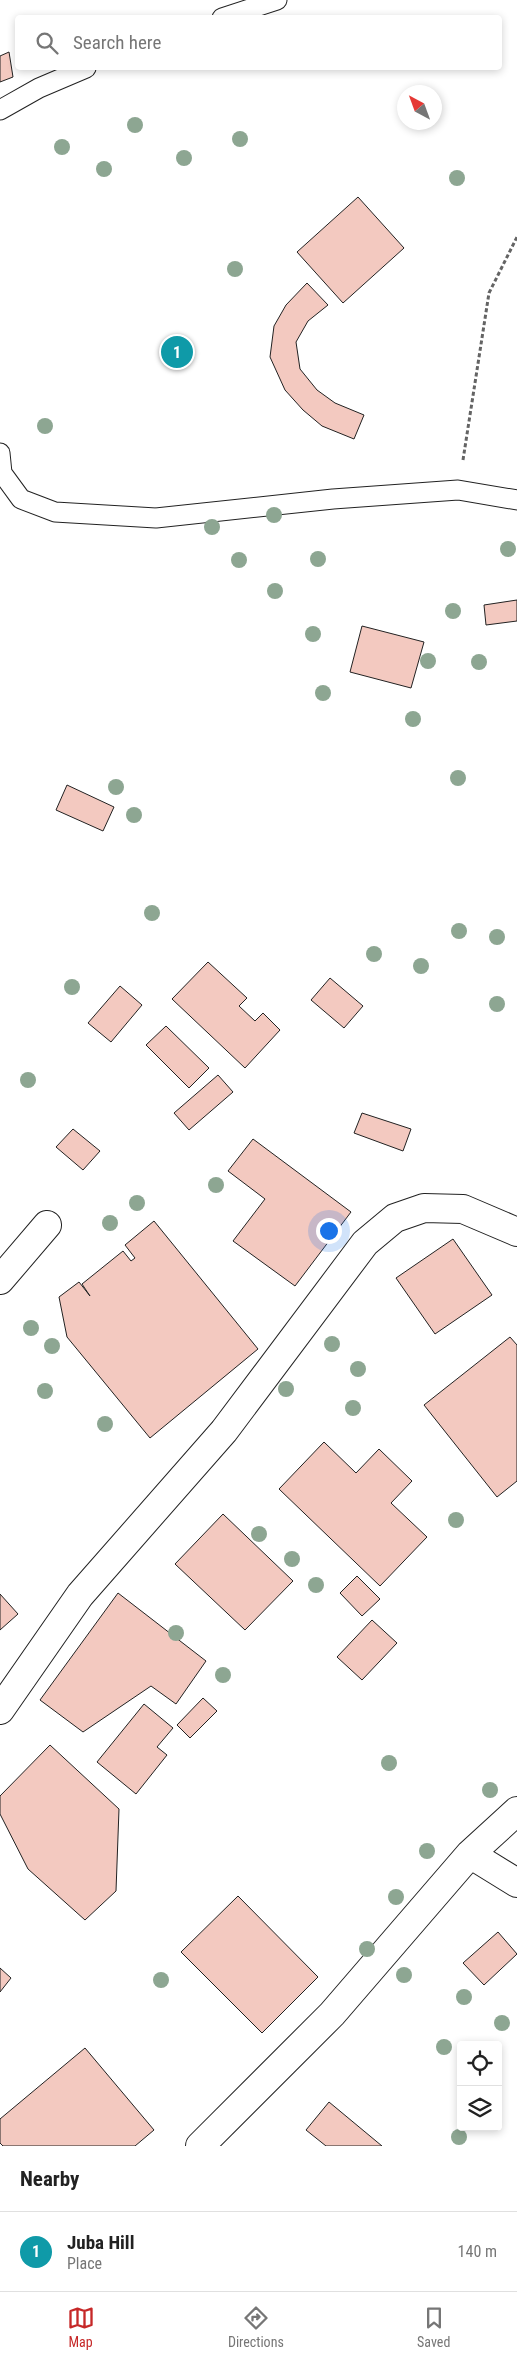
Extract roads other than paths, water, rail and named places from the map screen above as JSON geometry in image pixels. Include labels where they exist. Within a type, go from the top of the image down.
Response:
[{"type":"street","points":[[0,1710],[80,1595],[224,1431],[365,1244],[395,1218],[424,1208],[463,1208],[517,1232]]},
{"type":"street","points":[[0,1280],[47,1225]]},
{"type":"street","points":[[200,2146],[332,2014],[470,1854],[517,1811]]},
{"type":"street","points":[[470,1854],[517,1883]]},
{"type":"lane","points":[[231,15],[277,0]]},
{"type":"lane","points":[[0,110],[39,88],[81,70]]},
{"type":"lane","points":[[0,453],[2,473],[21,499],[55,512],[156,518],[333,499],[458,490],[517,500]]},
{"type":"place","name":"Juba Hill","points":[[177,352]]}]
